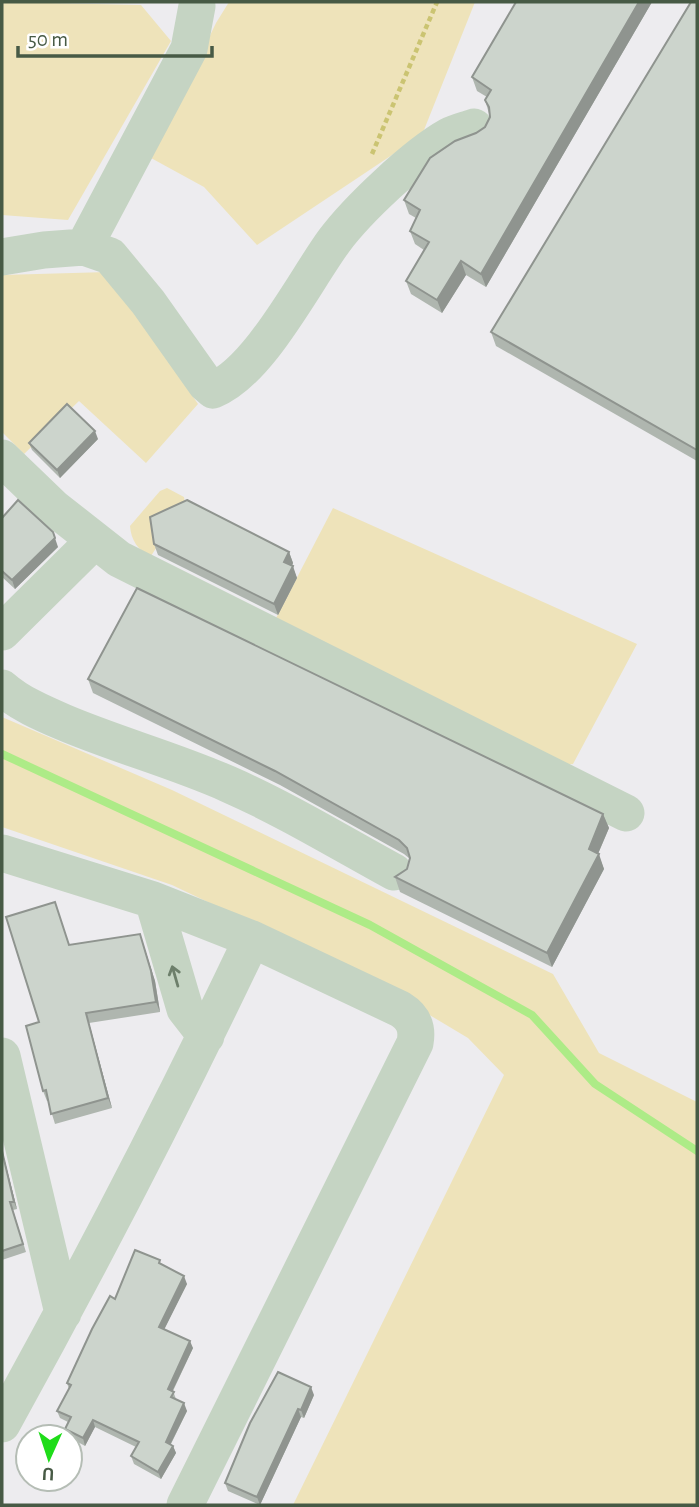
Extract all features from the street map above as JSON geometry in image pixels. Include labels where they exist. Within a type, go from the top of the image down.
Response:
[{"type":"street","points":[[84,247],[189,49],[197,3]]},
{"type":"street","points":[[2,257],[84,247],[110,256],[148,302],[205,384],[213,390],[225,385],[237,375],[267,339],[335,239],[372,200],[423,154],[450,135],[474,127]]},
{"type":"street","points":[[2,458],[54,508],[119,559],[626,813]]},
{"type":"street","points":[[2,632],[94,541]]},
{"type":"street","points":[[2,688],[42,713],[239,789],[394,872]]},
{"type":"street","points":[[2,853],[153,900],[252,939],[400,1009],[413,1021],[417,1035],[185,1505]]},
{"type":"street","points":[[153,900],[185,1009],[206,1036]]},
{"type":"street","points":[[2,1424],[63,1313],[206,1036],[252,939]]},
{"type":"street","points":[[2,1056],[63,1313]]},
{"type":"path","points":[[368,164],[437,2]]},
{"type":"shaded area","points":[[2,2],[141,5],[171,41],[68,220],[2,215]]},
{"type":"shaded area","points":[[229,2],[475,2],[422,135],[257,245],[204,187],[151,158],[216,23]]},
{"type":"shaded area","points":[[108,272],[198,404],[146,463],[79,401],[24,454],[2,432],[2,275]]},
{"type":"shaded area","points":[[167,488],[184,497],[185,503],[151,556],[136,544],[130,526],[160,491]]},
{"type":"shaded area","points":[[333,508],[637,644],[573,764],[562,765],[275,620]]},
{"type":"shaded area","points":[[2,717],[172,790],[553,974],[599,1053],[697,1102],[697,1505],[293,1505],[504,1075],[468,1038],[371,980],[172,885],[2,827]]},
{"type":"building","points":[[516,2],[639,2],[481,274],[461,261],[437,300],[406,281],[429,242],[410,231],[420,210],[404,200],[430,158],[455,141],[485,127],[490,117],[485,100],[491,90],[472,77]]},
{"type":"building","points":[[691,2],[697,2],[697,450],[491,332]]},
{"type":"building","points":[[67,404],[95,431],[57,470],[29,443]]},
{"type":"building","points":[[18,500],[53,532],[55,538],[12,580],[2,571],[2,518]]},
{"type":"building","points":[[187,500],[289,552],[284,562],[293,566],[274,604],[154,544],[150,517]]},
{"type":"building","points":[[137,588],[603,814],[589,849],[599,854],[547,953],[395,877],[407,869],[410,858],[407,848],[399,840],[275,771],[88,679]]},
{"type":"building","points":[[55,902],[69,945],[140,934],[151,971],[156,1002],[86,1013],[108,1098],[51,1114],[26,1026],[39,1022],[6,917]]},
{"type":"building","points":[[2,1151],[14,1202],[10,1202],[23,1244],[2,1251]]},
{"type":"building","points":[[135,1250],[160,1260],[159,1263],[184,1276],[159,1327],[190,1341],[168,1389],[174,1392],[171,1397],[184,1403],[166,1442],[173,1446],[158,1472],[131,1456],[139,1442],[93,1420],[84,1436],[84,1423],[68,1423],[71,1417],[57,1411],[71,1385],[67,1383],[92,1329],[110,1296],[115,1299]]},
{"type":"building","points":[[278,1372],[311,1387],[257,1497],[225,1483],[250,1423]]},
{"type":"waterway","points":[[2,754],[370,925],[532,1015],[595,1084],[697,1151]]}]
